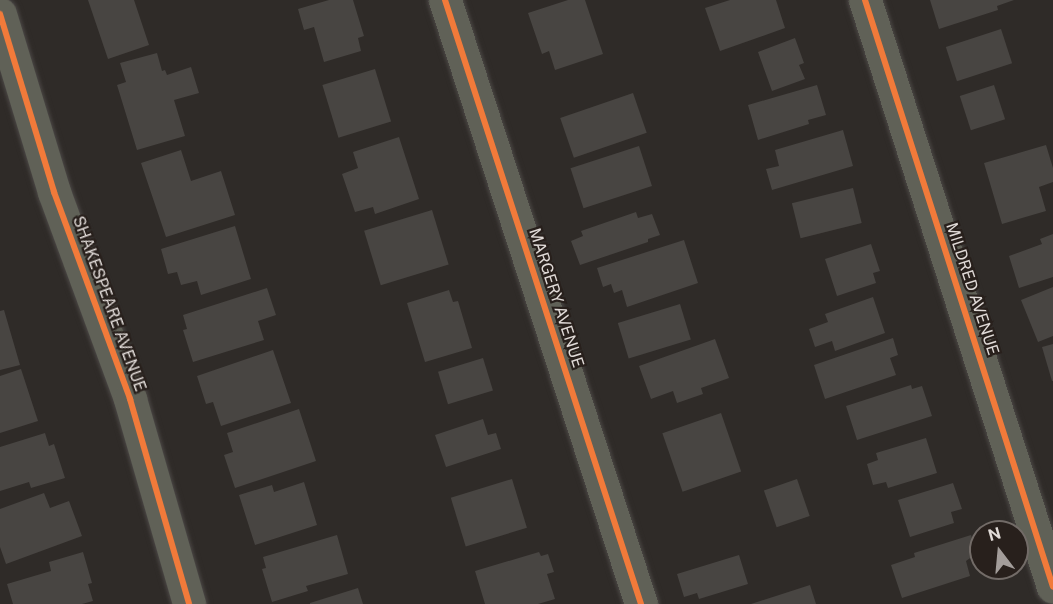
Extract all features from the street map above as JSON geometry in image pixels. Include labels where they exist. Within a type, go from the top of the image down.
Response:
[{"type":"street","name":"MARGERY AVENUE","points":[[445,0],[641,604]]},
{"type":"street","name":"MILDRED AVENUE","points":[[865,0],[1053,587]]},
{"type":"street","name":"SHAKESPEARE AVENUE","points":[[0,14],[54,192],[130,399],[189,604]]},
{"type":"building","points":[[88,0],[134,0],[149,45],[108,59]]},
{"type":"building","points":[[329,0],[353,0],[364,36],[358,38],[361,51],[324,62],[314,27],[304,30],[298,9]]},
{"type":"building","points":[[568,0],[585,0],[603,54],[555,70],[549,51],[542,54],[528,13]]},
{"type":"building","points":[[730,0],[776,0],[785,28],[720,51],[705,8]]},
{"type":"building","points":[[930,0],[1014,0],[997,6],[998,10],[939,29]]},
{"type":"building","points":[[1001,29],[1012,63],[957,81],[946,47]]},
{"type":"building","points":[[795,38],[804,63],[799,65],[805,79],[772,91],[758,52]]},
{"type":"building","points":[[157,53],[162,71],[165,70],[167,75],[191,67],[199,93],[174,100],[185,136],[137,150],[117,85],[126,82],[120,63]]},
{"type":"building","points":[[375,69],[391,122],[338,138],[322,85]]},
{"type":"building","points":[[817,85],[826,115],[808,120],[809,124],[758,140],[748,105]]},
{"type":"building","points":[[994,85],[1005,119],[971,130],[960,96]]},
{"type":"building","points":[[633,93],[647,133],[574,158],[560,118]]},
{"type":"building","points":[[843,130],[853,166],[772,190],[766,169],[779,166],[775,150]]},
{"type":"building","points":[[399,137],[419,199],[375,214],[373,207],[355,212],[342,174],[358,168],[353,152]]},
{"type":"building","points":[[1046,145],[1053,168],[1053,182],[1039,187],[1046,211],[1002,224],[984,163]]},
{"type":"building","points":[[639,146],[652,186],[584,208],[571,168]]},
{"type":"building","points":[[181,150],[191,181],[221,171],[235,215],[166,237],[141,163]]},
{"type":"building","points":[[853,188],[862,223],[801,238],[792,203]]},
{"type":"building","points":[[432,210],[449,265],[381,285],[364,231]]},
{"type":"building","points":[[636,212],[638,218],[652,214],[660,235],[648,239],[648,242],[580,265],[571,241],[583,236],[581,231]]},
{"type":"building","points":[[235,226],[251,279],[201,295],[197,281],[181,285],[177,272],[168,274],[161,249]]},
{"type":"building","points":[[1053,234],[1053,277],[1019,288],[1009,256],[1042,244],[1040,239]]},
{"type":"building","points":[[684,240],[698,283],[627,307],[622,290],[614,293],[611,284],[603,287],[597,268]]},
{"type":"building","points":[[871,244],[880,271],[873,273],[876,283],[837,296],[825,259]]},
{"type":"building","points":[[1053,287],[1053,336],[1038,342],[1021,300]]},
{"type":"building","points":[[267,288],[276,315],[258,321],[264,340],[193,362],[183,330],[187,329],[183,315]]},
{"type":"building","points":[[449,290],[453,302],[458,301],[472,348],[425,362],[407,303]]},
{"type":"building","points":[[873,297],[885,333],[835,351],[832,341],[815,347],[809,329],[828,322],[825,314]]},
{"type":"building","points":[[680,304],[691,339],[629,358],[618,323]]},
{"type":"building","points":[[4,310],[20,365],[0,370],[0,311]]},
{"type":"building","points":[[893,338],[898,355],[890,358],[896,375],[825,399],[814,365]]},
{"type":"building","points":[[715,339],[729,378],[701,388],[703,394],[677,403],[673,391],[651,399],[639,366]]},
{"type":"building","points":[[1053,344],[1053,381],[1052,381],[1042,347]]},
{"type":"building","points":[[273,350],[291,403],[221,426],[213,402],[206,404],[197,376]]},
{"type":"building","points":[[483,358],[493,391],[448,404],[438,372]]},
{"type":"building","points":[[21,369],[38,421],[0,433],[0,376]]},
{"type":"building","points":[[911,385],[912,389],[922,386],[932,416],[857,440],[846,406]]},
{"type":"building","points":[[299,409],[316,461],[235,488],[224,455],[233,452],[227,433]]},
{"type":"building","points":[[721,413],[741,472],[683,492],[662,433]]},
{"type":"building","points":[[483,419],[488,435],[496,433],[501,449],[446,467],[435,435]]},
{"type":"building","points":[[45,433],[49,446],[54,444],[65,478],[31,488],[29,482],[0,491],[0,447]]},
{"type":"building","points":[[926,438],[937,473],[888,488],[886,482],[873,485],[867,464],[878,460],[876,453]]},
{"type":"building","points":[[512,479],[527,528],[466,546],[451,498]]},
{"type":"building","points":[[797,479],[810,516],[777,527],[764,490]]},
{"type":"building","points":[[304,482],[317,525],[255,545],[239,495],[272,485],[274,492]]},
{"type":"building","points":[[953,483],[962,509],[951,512],[954,523],[910,537],[898,500]]},
{"type":"building","points":[[44,493],[50,508],[69,501],[82,536],[6,564],[0,547],[0,509]]},
{"type":"building","points":[[337,535],[348,574],[306,586],[308,591],[272,602],[262,569],[266,568],[263,557]]},
{"type":"building","points":[[969,536],[969,559],[966,561],[969,576],[902,598],[891,565],[915,557],[914,553]]},
{"type":"building","points":[[83,552],[92,583],[88,584],[93,601],[82,604],[13,604],[7,584],[51,571],[49,562]]},
{"type":"building","points":[[539,552],[541,556],[548,554],[554,572],[547,574],[555,599],[538,604],[485,604],[475,571]]},
{"type":"building","points":[[739,555],[748,584],[699,599],[697,593],[684,597],[677,574]]},
{"type":"building","points":[[810,585],[816,604],[751,604]]},
{"type":"building","points":[[358,588],[363,604],[310,604],[310,603]]},
{"type":"cycle path","points":[[445,0],[641,604]]},
{"type":"cycle path","points":[[865,0],[1053,587]]},
{"type":"cycle path","points":[[0,14],[54,192],[130,399],[189,604]]}]
